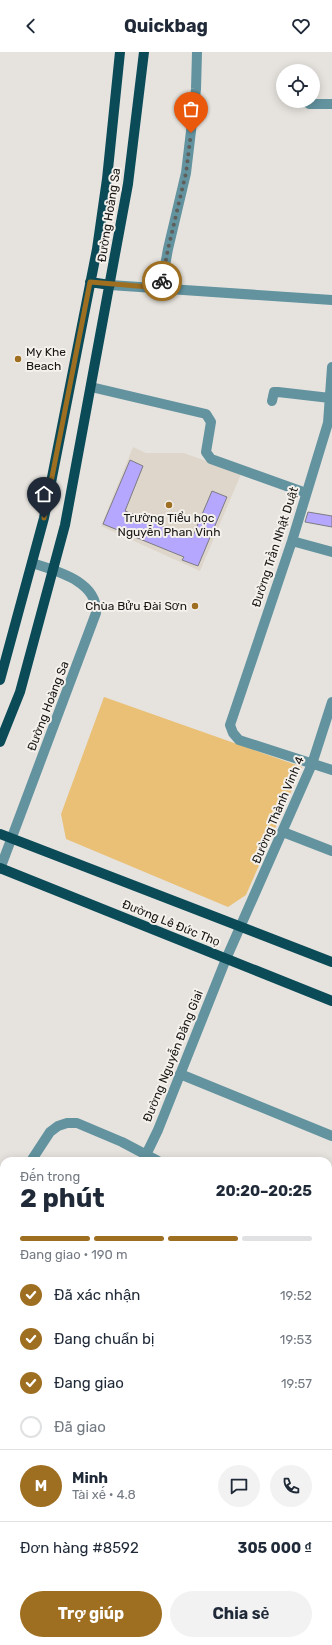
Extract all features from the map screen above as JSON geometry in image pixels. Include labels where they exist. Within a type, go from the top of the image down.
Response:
[{"type":"main road","name":"Đường Hoàng Sa","points":[[0,680],[44,518],[90,282],[107,179],[120,52]]},
{"type":"main road","name":"Đường Hoàng Sa","points":[[0,742],[20,692],[65,525],[128,184],[144,52]]},
{"type":"main road","points":[[90,282],[110,285]]},
{"type":"main road","name":"Đường Lê Đức Thọ","points":[[0,834],[332,962]]},
{"type":"main road","name":"Đường Lê Đức Thọ","points":[[0,869],[332,1001]]},
{"type":"street","points":[[161,288],[168,249],[186,173],[196,95],[197,52]]},
{"type":"street","points":[[320,104],[332,104]]},
{"type":"street","points":[[110,285],[332,300]]},
{"type":"street","name":"Đường Trần Nhật Duật","points":[[312,764],[239,740],[233,733],[230,725],[292,540],[306,493],[328,436],[330,423],[332,367]]},
{"type":"street","points":[[91,387],[206,414],[211,422],[206,452],[211,459],[306,493]]},
{"type":"street","points":[[272,401],[274,392],[330,398]]},
{"type":"street","points":[[292,540],[332,552]]},
{"type":"street","name":"Đường Hoàng Sa","points":[[0,869],[96,613],[96,606],[90,592],[80,583],[53,570],[32,563]]},
{"type":"street","name":"Đường Thành Vinh 4","points":[[226,959],[312,764],[332,702]]},
{"type":"street","points":[[312,764],[332,770]]},
{"type":"street","points":[[283,832],[332,851]]},
{"type":"street","name":"Đường Nguyễn Đăng Giai","points":[[145,1157],[226,959]]},
{"type":"street","points":[[180,1074],[332,1136]]},
{"type":"street","points":[[34,1157],[50,1132],[58,1126],[67,1123],[77,1123],[143,1157]]},
{"type":"shaded area","name":"Trường Tiểu học Nguyễn Phan Vinh","points":[[133,447],[146,453],[184,453],[241,474],[200,571],[101,526]]},
{"type":"shaded area","points":[[104,697],[302,767],[246,895],[228,907],[66,839],[61,814]]},
{"type":"building","points":[[130,460],[143,466],[125,511],[192,538],[212,491],[227,497],[198,566],[182,560],[184,557],[103,524]]},
{"type":"building","points":[[308,512],[332,516],[332,527],[305,522]]},
{"type":"way so far","points":[[162,281],[186,173],[191,133]]},
{"type":"place","name":"My Khe Beach","points":[[18,359]]},
{"type":"place","name":"Trường Tiểu học Nguyễn Phan Vinh","points":[[169,505]]},
{"type":"place","name":"Chùa Bửu Đài Sơn","points":[[195,606]]},
{"type":"route","points":[[44,518],[90,282],[110,285],[161,288],[162,281]]}]
